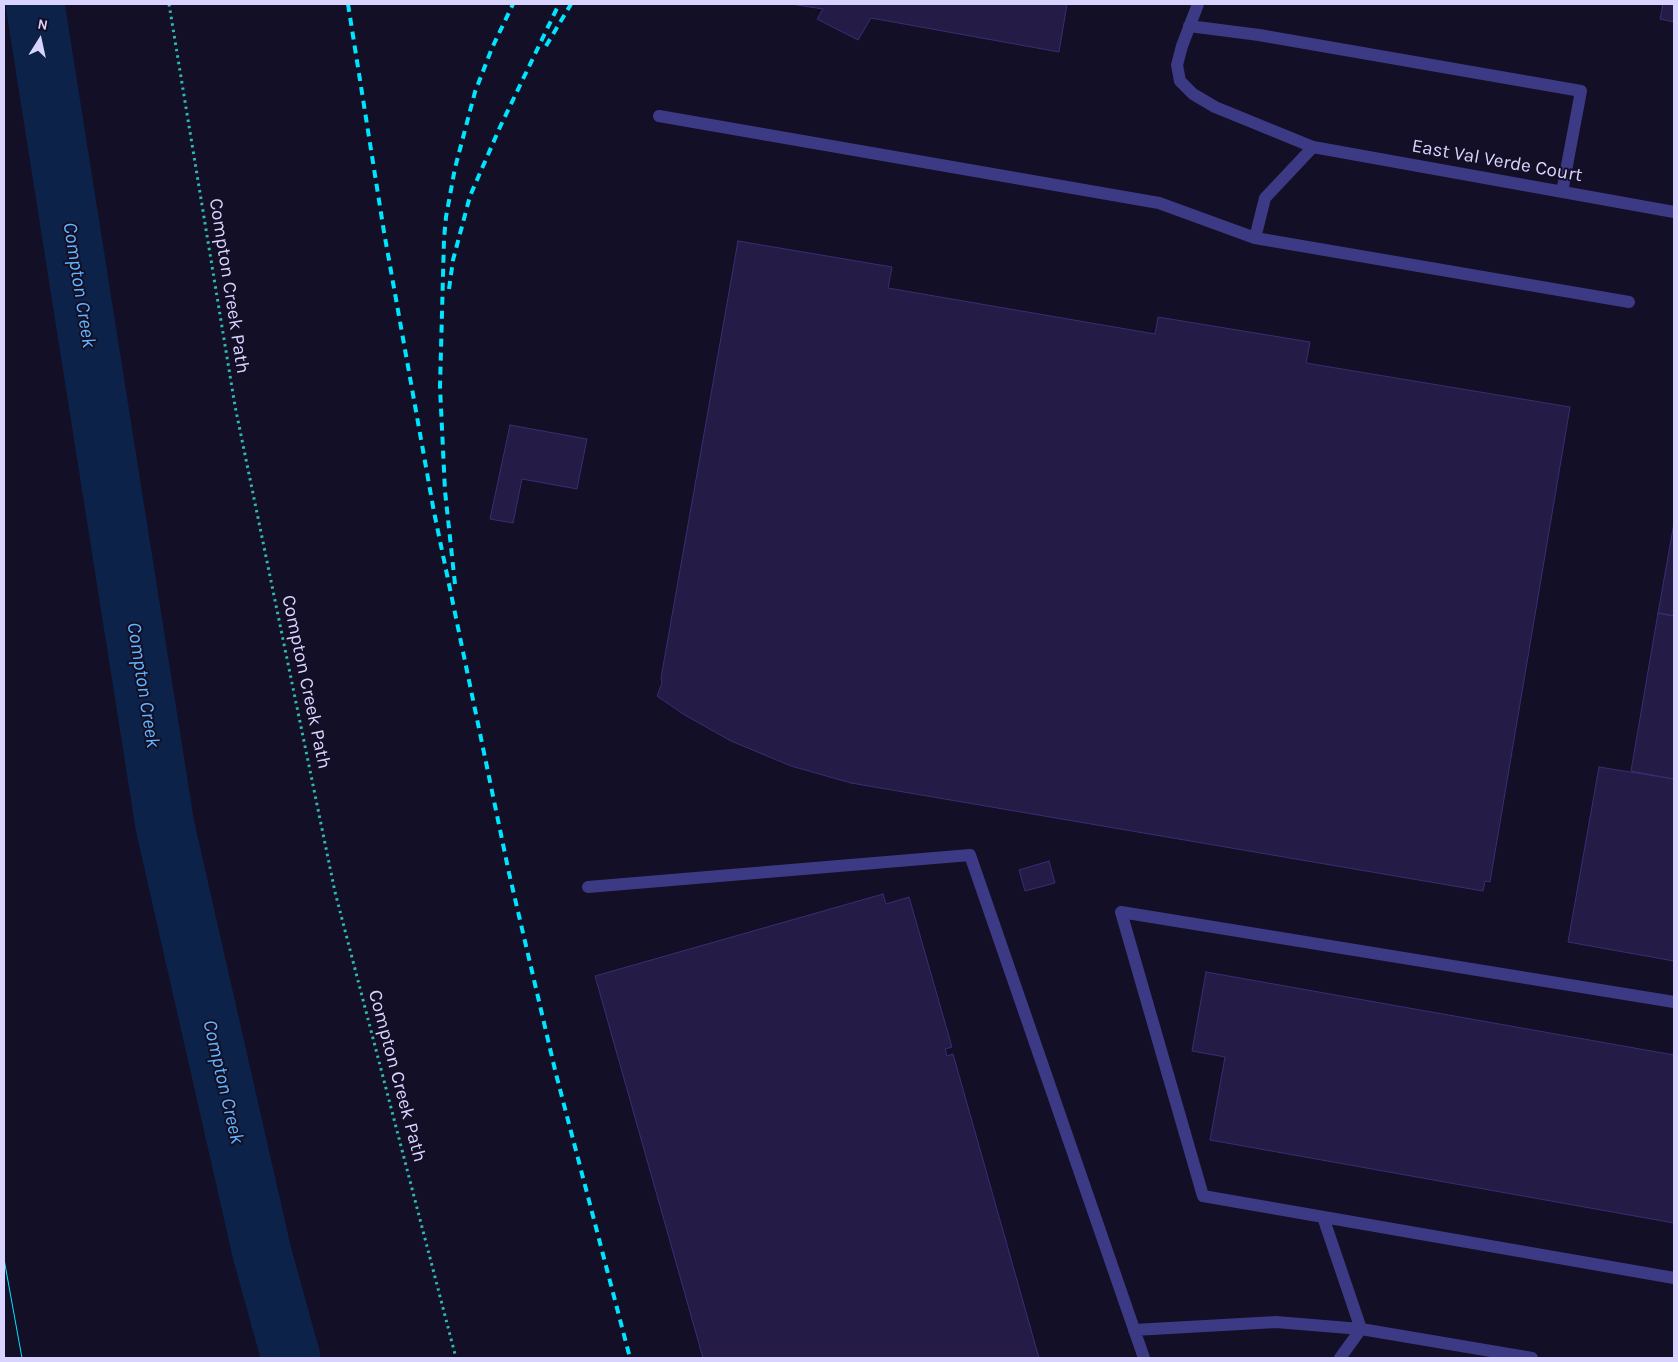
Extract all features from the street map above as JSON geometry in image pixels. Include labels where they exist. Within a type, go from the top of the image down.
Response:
[{"type":"street","name":"East Val Verde Court","points":[[1198,4],[1177,65],[1180,81],[1193,94],[1215,107],[1314,147],[1674,212]]},
{"type":"street","points":[[1189,26],[1259,35],[1581,91],[1562,192]]},
{"type":"street","points":[[659,116],[1159,203],[1255,238],[1629,302]]},
{"type":"street","points":[[1255,238],[1265,198],[1314,147]]},
{"type":"street","points":[[588,887],[970,855],[1144,1358]]},
{"type":"street","points":[[1674,1002],[1121,912],[1203,1196],[1674,1278]]},
{"type":"street","points":[[1323,1217],[1361,1329]]},
{"type":"street","points":[[1134,1330],[1276,1322],[1361,1329],[1532,1358]]},
{"type":"street","points":[[1340,1358],[1361,1329]]},
{"type":"path","name":"Compton Creek Path","points":[[169,4],[235,406],[331,872],[456,1358]]},
{"type":"building","points":[[791,4],[1067,4],[1059,52],[871,18],[858,40],[817,19],[823,9]]},
{"type":"building","points":[[1663,4],[1674,4],[1674,22],[1660,19]]},
{"type":"building","points":[[738,241],[892,267],[888,288],[1155,334],[1158,317],[1310,342],[1306,363],[1570,407],[1490,882],[1485,881],[1483,891],[851,783],[791,766],[731,741],[683,714],[657,696],[662,683],[661,678]]},
{"type":"building","points":[[510,425],[587,439],[577,489],[522,479],[513,523],[490,519]]},
{"type":"building","points":[[1674,523],[1674,616],[1658,613]]},
{"type":"building","points":[[1658,613],[1674,616],[1674,779],[1631,771]]},
{"type":"building","points":[[1599,767],[1674,779],[1674,961],[1568,942]]},
{"type":"building","points":[[1049,861],[1055,883],[1025,891],[1019,870]]},
{"type":"building","points":[[883,894],[886,904],[909,897],[952,1047],[945,1049],[947,1056],[953,1054],[1039,1358],[703,1358],[595,976]]},
{"type":"building","points":[[1206,972],[1674,1055],[1674,1223],[1210,1140],[1225,1057],[1192,1051]]},
{"type":"waterway","name":"Compton Creek","points":[[35,4],[165,826],[262,1253],[291,1358]]},
{"type":"tram line","points":[[4,1259],[22,1358]]},
{"type":"railway","points":[[348,4],[384,232],[434,512],[509,873],[556,1074],[630,1358]]},
{"type":"railway","points":[[455,584],[445,491],[440,387],[446,217],[455,168],[475,92],[492,48],[513,4]]},
{"type":"railway","points":[[449,289],[453,260],[470,196],[500,127],[559,4]]},
{"type":"railway","points":[[546,46],[571,4]]}]
